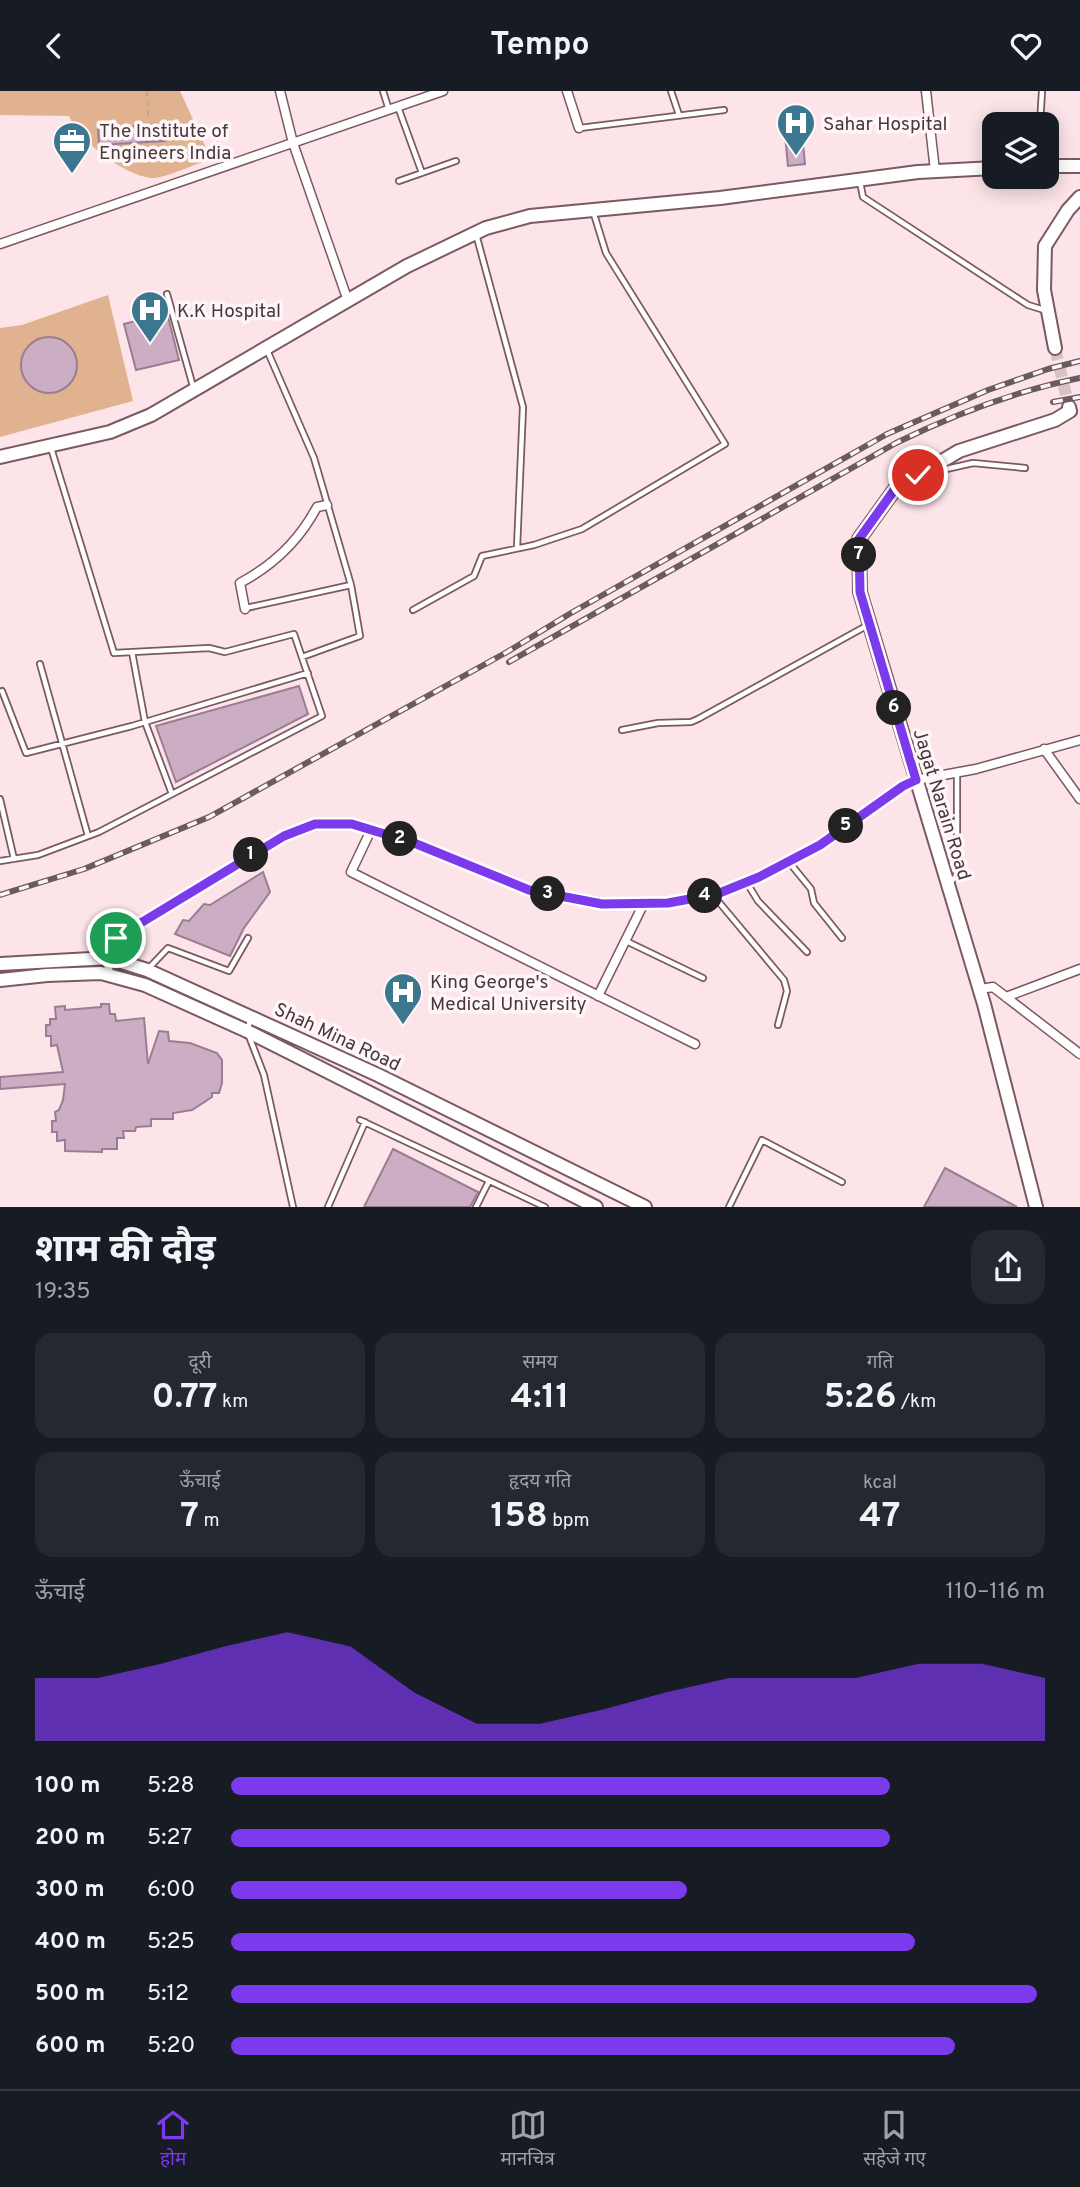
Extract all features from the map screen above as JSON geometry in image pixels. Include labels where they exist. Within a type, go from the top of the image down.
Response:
[{"type":"street","points":[[280,91],[293,143],[348,301]]},
{"type":"street","points":[[0,244],[443,91]]},
{"type":"street","points":[[567,91],[579,128]]},
{"type":"street","points":[[926,91],[935,171]]},
{"type":"street","points":[[1059,166],[1080,166]]},
{"type":"street","points":[[0,457],[110,432],[151,415],[407,266],[476,233],[530,216],[720,198],[935,171],[982,169]]},
{"type":"street","points":[[1055,348],[1044,290],[1045,246],[1068,210],[1080,197]]},
{"type":"street","name":"Jagat Narain Road","points":[[1036,1207],[980,989],[860,592],[859,539],[895,489],[918,475],[959,451],[1055,420],[1073,410]]},
{"type":"street","points":[[245,608],[240,583],[255,575],[288,549],[317,507],[327,505]]},
{"type":"street","points":[[108,974],[109,958],[116,938],[284,836],[315,824],[352,824],[414,843],[529,890],[602,904],[668,903],[713,894],[746,882],[789,861],[820,845],[903,786],[916,780],[976,769],[1080,740]]},
{"type":"street","points":[[1044,749],[1080,799]]},
{"type":"street","points":[[371,830],[351,872],[695,1044]]},
{"type":"street","points":[[598,996],[644,903]]},
{"type":"street","name":"Shah Mina Road","points":[[0,964],[109,958],[147,970],[378,1075],[645,1207]]},
{"type":"street","points":[[1006,997],[1080,969]]},
{"type":"street","name":"Shah Mina Road","points":[[0,980],[47,975],[108,974],[145,985],[368,1090],[429,1124],[596,1207]]},
{"type":"street","points":[[980,989],[993,987],[1080,1054]]},
{"type":"street","points":[[429,1124],[438,1106]]},
{"type":"street","points":[[578,1198],[587,1179]]},
{"type":"lane","points":[[383,91],[422,173]]},
{"type":"lane","points":[[671,91],[679,115]]},
{"type":"lane","points":[[1041,112],[1042,91]]},
{"type":"lane","points":[[579,128],[724,110]]},
{"type":"lane","points":[[399,181],[456,161]]},
{"type":"lane","points":[[860,180],[863,197],[1028,305],[1048,311]]},
{"type":"lane","points":[[413,610],[474,576],[482,555],[582,529],[725,444],[606,253],[593,210]]},
{"type":"lane","points":[[476,233],[523,407],[517,548]]},
{"type":"lane","points":[[167,294],[194,390]]},
{"type":"lane","points":[[267,349],[314,458],[351,585],[360,636],[302,657]]},
{"type":"lane","points":[[0,861],[38,855],[88,836],[322,716],[293,634],[225,652],[209,648],[114,653],[50,445]]},
{"type":"lane","points":[[918,475],[973,463],[1025,468]]},
{"type":"lane","points":[[245,608],[351,585]]},
{"type":"lane","points":[[622,730],[698,719],[869,624]]},
{"type":"lane","points":[[132,652],[145,722],[172,794]]},
{"type":"lane","points":[[40,664],[88,836]]},
{"type":"lane","points":[[0,694],[2,691],[26,753],[145,722],[308,673]]},
{"type":"lane","points":[[948,885],[957,875],[957,773]]},
{"type":"lane","points":[[0,799],[14,859]]},
{"type":"lane","points":[[789,861],[811,889],[814,903],[842,938]]},
{"type":"lane","points":[[746,882],[758,901],[807,952]]},
{"type":"lane","points":[[713,894],[783,980],[787,991],[778,1025]]},
{"type":"lane","points":[[147,970],[168,948],[229,971],[248,938]]},
{"type":"lane","points":[[625,941],[703,978]]},
{"type":"lane","points":[[251,1017],[247,1031],[264,1075],[293,1207]]},
{"type":"lane","points":[[328,1207],[363,1121],[545,1207]]},
{"type":"lane","points":[[729,1207],[762,1140],[842,1182]]},
{"type":"lane","points":[[476,1207],[489,1181]]},
{"type":"path","points":[[147,91],[148,115]]},
{"type":"shaded area","points":[[0,91],[180,91],[211,159],[159,177],[143,176],[105,156],[82,136],[69,116],[0,115]]},
{"type":"shaded area","points":[[108,295],[133,401],[0,437],[0,328],[22,325]]},
{"type":"building","points":[[800,113],[805,164],[788,166],[783,114]]},
{"type":"building","points":[[163,126],[165,141],[99,145],[98,127]]},
{"type":"building","points":[[167,313],[179,360],[136,370],[124,324]]},
{"type":"building","points":[[49,337],[60,339],[69,345],[75,354],[75,376],[69,385],[60,391],[49,393],[38,391],[29,385],[23,376],[21,365],[23,354],[29,345],[38,339]]},
{"type":"building","points":[[299,686],[308,714],[176,782],[156,726]]},
{"type":"building","points":[[263,872],[270,892],[244,928],[230,956],[175,934],[183,920],[189,921],[204,904],[210,905]]},
{"type":"building","points":[[101,1004],[109,1004],[110,1014],[115,1014],[116,1021],[144,1018],[148,1064],[159,1031],[168,1032],[169,1041],[190,1043],[217,1053],[222,1060],[222,1083],[219,1093],[212,1093],[212,1097],[192,1110],[173,1113],[173,1119],[151,1119],[151,1126],[136,1127],[135,1131],[123,1131],[124,1138],[117,1138],[117,1149],[102,1149],[102,1152],[65,1151],[65,1140],[57,1141],[57,1132],[52,1132],[52,1121],[56,1121],[55,1112],[59,1110],[63,1100],[65,1084],[0,1089],[0,1077],[63,1072],[57,1045],[51,1046],[51,1036],[46,1036],[46,1025],[50,1025],[50,1019],[56,1019],[55,1007],[65,1006],[65,1010],[101,1007]]},
{"type":"building","points":[[393,1149],[478,1192],[470,1207],[364,1207]]},
{"type":"building","points":[[945,1168],[1017,1207],[924,1207]]},
{"type":"tunnel","points":[[1055,348],[1069,407]]},
{"type":"railway","points":[[0,895],[84,869],[209,817],[507,652],[887,434],[988,390],[1080,361]]},
{"type":"railway","points":[[509,662],[896,443],[940,422],[986,405],[1080,378]]},
{"type":"railway","points":[[1053,402],[1080,397]]},
{"type":"place","name":"Sahar Hospital","points":[[796,157]]},
{"type":"place","name":"The Institute of Engineers India","points":[[72,175]]},
{"type":"place","name":"K.K Hospital","points":[[150,344]]},
{"type":"place","name":"King George's Medical University","points":[[403,1026]]},
{"type":"route","points":[[116,938],[284,836],[315,824],[352,824],[414,843],[529,890],[602,904],[668,903],[717,894],[759,877],[820,845],[903,786],[916,780],[860,592],[859,539],[895,489],[918,475]]}]
